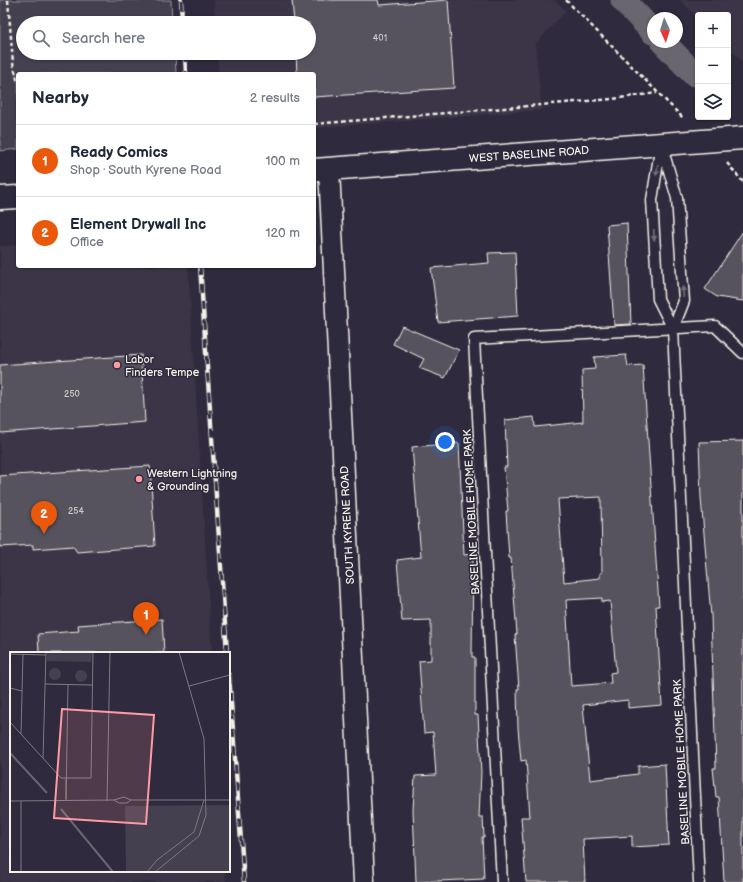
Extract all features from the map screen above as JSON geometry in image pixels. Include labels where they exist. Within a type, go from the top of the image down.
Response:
[{"type":"main road","name":"WEST BASELINE ROAD","points":[[322,169],[743,138]]},
{"type":"main road","points":[[0,198],[16,197]]},
{"type":"street","name":"SOUTH KYRENE ROAD","points":[[322,169],[364,882]]},
{"type":"lane","name":"BASELINE MOBILE HOME PARK","points":[[661,144],[652,200],[658,299],[673,329],[699,882]]},
{"type":"lane","name":"BASELINE MOBILE HOME PARK","points":[[661,144],[677,198],[684,301],[673,329]]},
{"type":"lane","name":"BASELINE MOBILE HOME PARK","points":[[502,882],[474,339],[715,326],[743,353]]},
{"type":"path","points":[[8,0],[13,63],[16,75]]},
{"type":"path","points":[[566,0],[657,93],[713,140]]},
{"type":"path","points":[[316,124],[612,99],[657,93]]},
{"type":"shaded area","points":[[0,0],[171,0],[172,16],[16,16],[16,60],[175,60],[176,72],[16,72],[16,149],[0,151]]},
{"type":"shaded area","points":[[214,0],[555,0],[566,11],[535,44],[542,110],[316,128],[316,72],[219,72],[218,60],[316,60],[316,16],[215,16]]},
{"type":"shaded area","points":[[680,0],[743,0],[743,62],[731,50],[731,12],[695,12],[695,15]]},
{"type":"shaded area","points":[[16,245],[16,268],[188,268],[212,652],[10,652],[10,872],[225,872],[226,882],[0,882],[0,246]]},
{"type":"building","points":[[292,0],[378,0],[379,5],[448,0],[454,88],[316,97],[316,72],[297,72],[296,60],[316,60],[316,16],[293,16]]},
{"type":"building","points":[[627,223],[631,324],[614,325],[607,225]]},
{"type":"building","points":[[743,231],[743,301],[717,297],[705,289]]},
{"type":"building","points":[[515,252],[518,316],[438,322],[431,268],[489,263],[488,253]]},
{"type":"building","points":[[402,326],[459,350],[445,378],[419,368],[424,359],[393,344]]},
{"type":"building","points":[[141,355],[145,422],[0,433],[0,365]]},
{"type":"building","points":[[626,355],[628,366],[643,365],[659,606],[656,606],[662,705],[628,708],[628,700],[583,705],[590,780],[638,774],[638,766],[665,764],[669,845],[632,847],[632,836],[583,839],[585,882],[526,882],[521,817],[530,817],[526,760],[521,761],[518,728],[517,689],[519,689],[515,635],[517,634],[511,558],[509,558],[506,511],[508,511],[504,467],[507,467],[505,420],[534,417],[535,427],[583,422],[582,370],[595,369],[594,357]],"holes":[[[601,497],[602,573],[600,573],[600,578],[564,582],[558,499]],[[602,598],[602,602],[610,601],[616,672],[610,673],[611,683],[571,686],[566,600]]]},
{"type":"building","points":[[743,441],[743,882],[724,882],[719,797],[716,797],[713,768],[716,768],[711,616],[701,498],[699,442]]},
{"type":"building","points":[[459,443],[464,555],[473,554],[472,657],[475,657],[475,715],[478,715],[481,772],[479,817],[483,817],[484,837],[482,837],[484,879],[416,882],[413,810],[415,776],[436,775],[433,732],[424,733],[419,661],[431,660],[431,620],[402,621],[397,560],[421,557],[412,447]]},
{"type":"building","points":[[150,466],[155,546],[77,552],[73,546],[33,549],[33,545],[0,547],[0,476]]},
{"type":"building","points":[[162,619],[164,652],[39,652],[38,634],[79,631],[78,625]]},
{"type":"waterway","points":[[623,0],[647,26]]},
{"type":"waterway","points":[[669,48],[694,74]]},
{"type":"railway","points":[[181,0],[182,16]]},
{"type":"railway","points":[[185,60],[186,72]]},
{"type":"railway","points":[[200,268],[227,652]]},
{"type":"railway","points":[[230,689],[244,882]]},
{"type":"place","name":"Labor Finders Tempe","points":[[117,365]]},
{"type":"place","name":"Western Lightning & Grounding","points":[[139,479]]},
{"type":"place","name":"Element Drywall Inc","points":[[44,534]]},
{"type":"place","name":"Ready Comics","points":[[146,635]]}]
